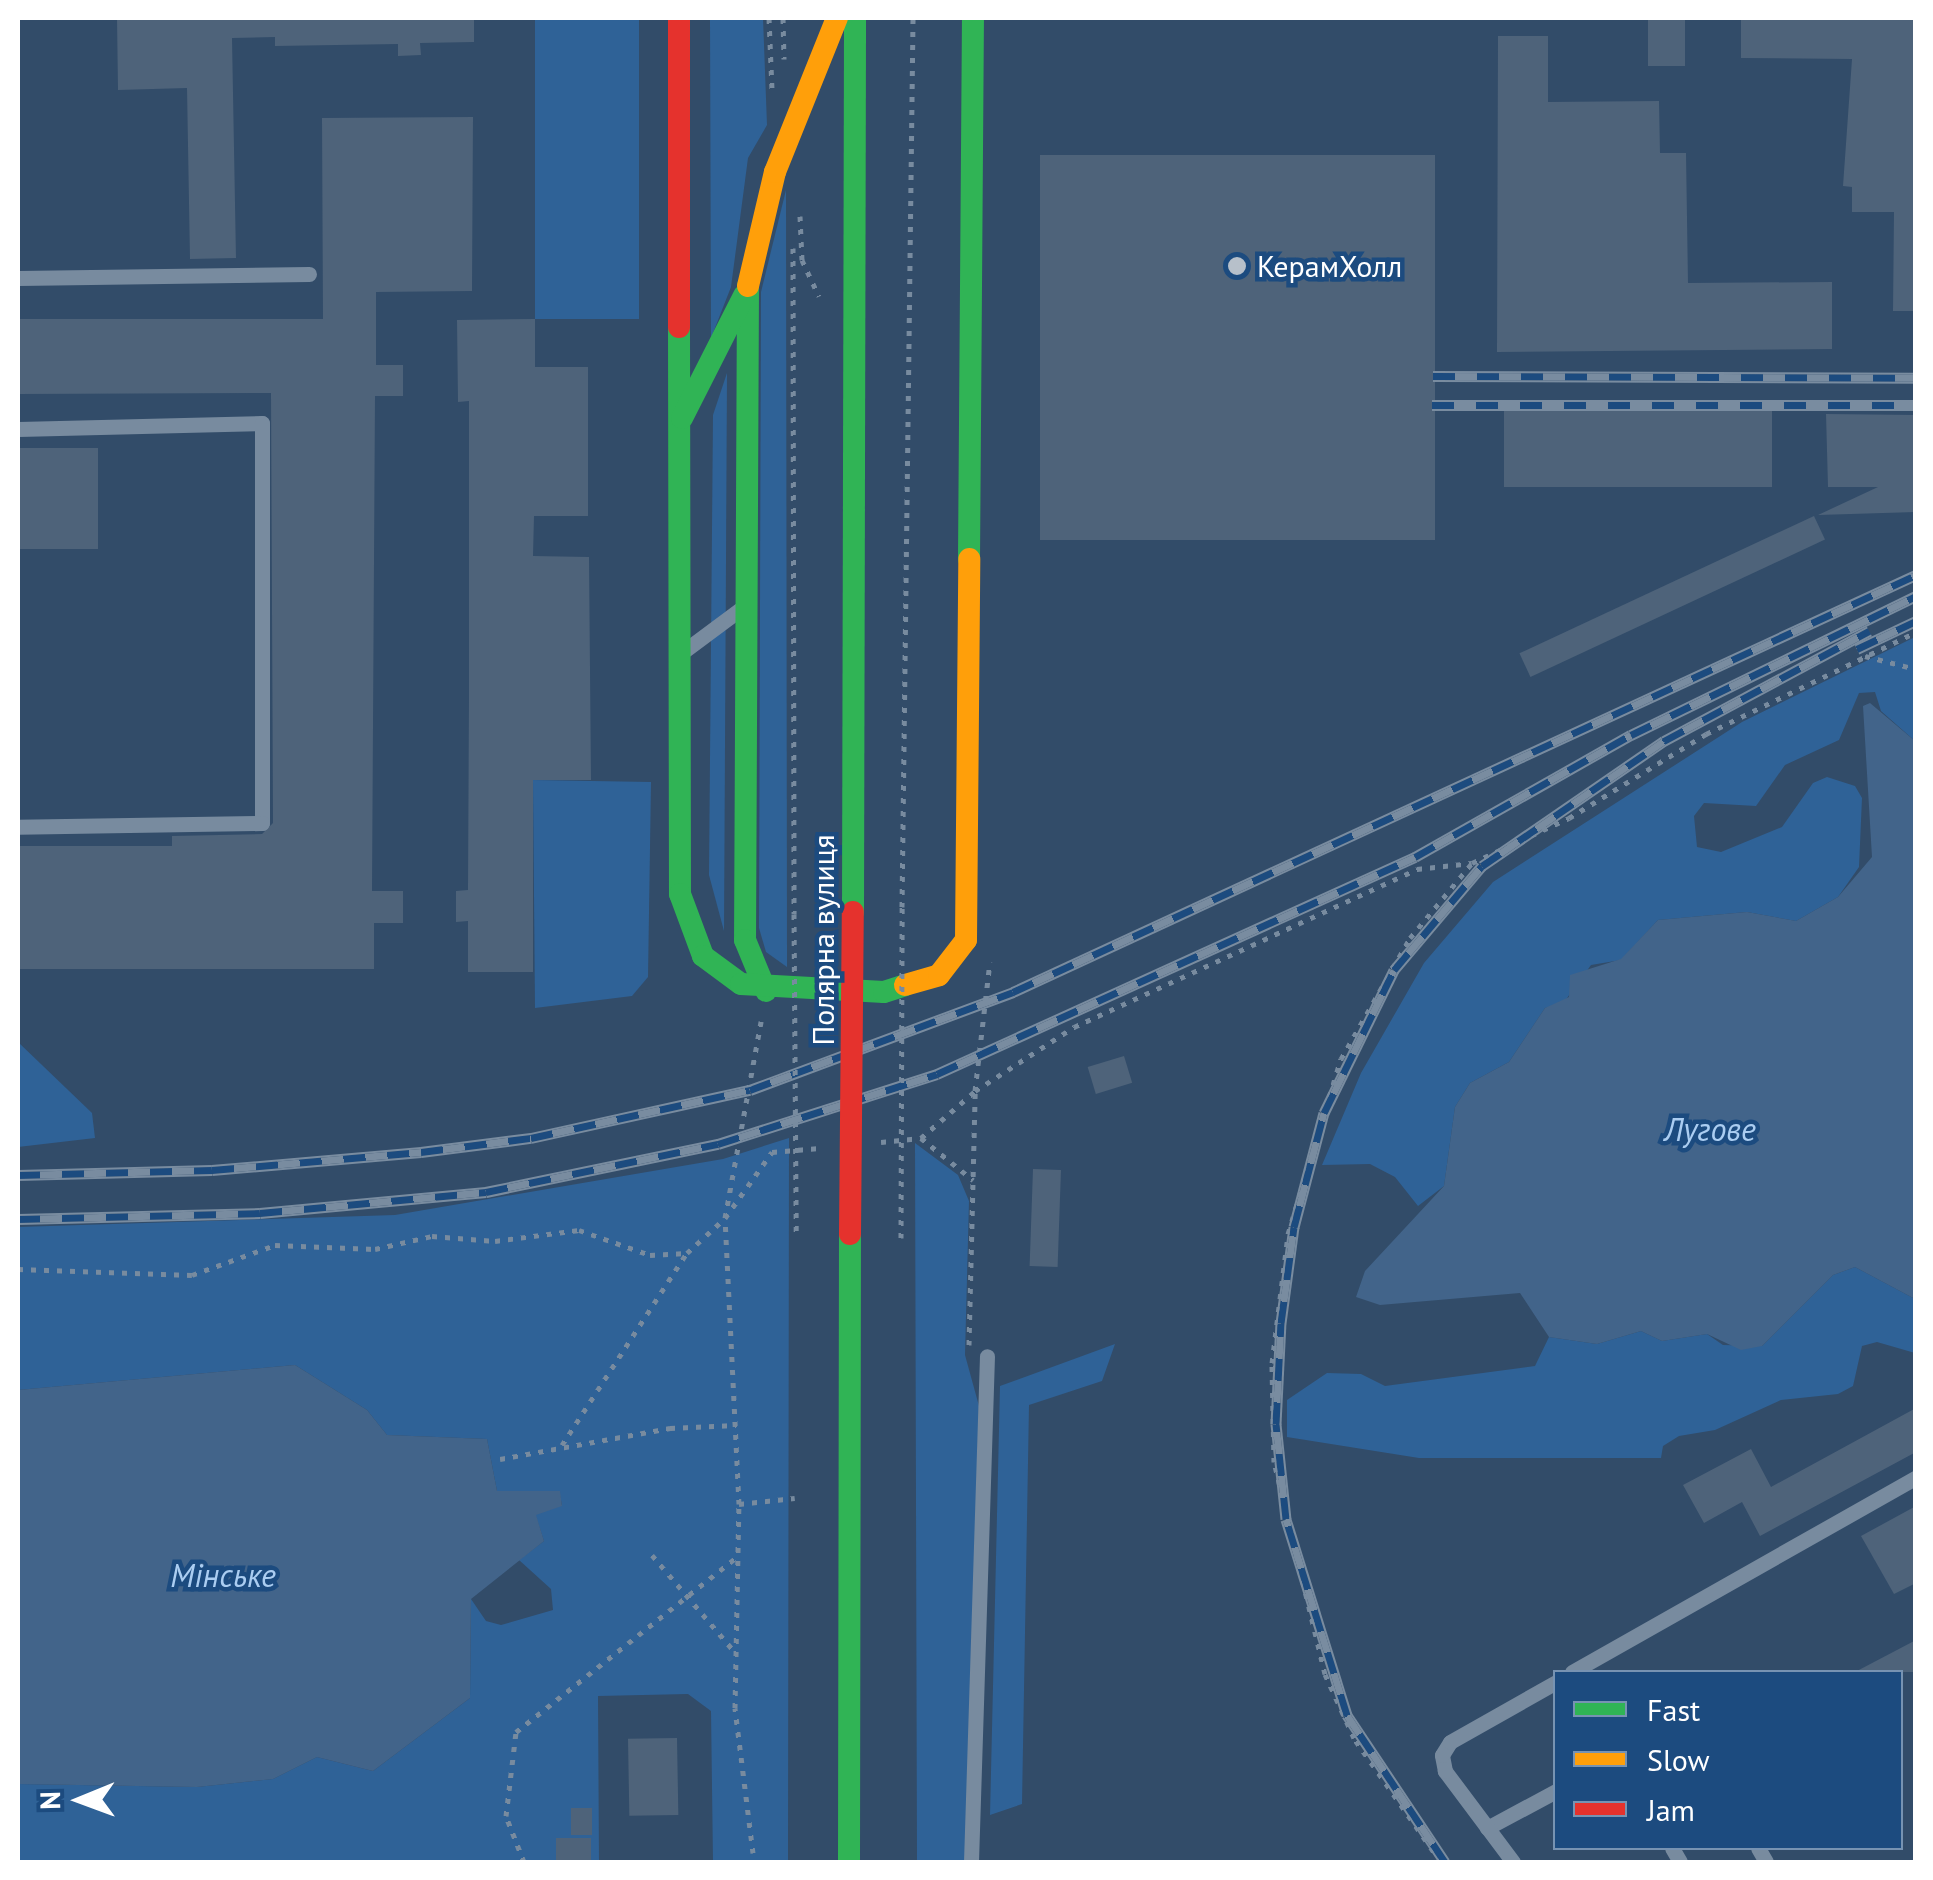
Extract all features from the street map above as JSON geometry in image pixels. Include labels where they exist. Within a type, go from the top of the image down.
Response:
[{"type":"street","points":[[679,18],[680,894],[688,924],[721,973],[766,991],[918,986],[940,974],[966,940],[972,18]]},
{"type":"street","points":[[766,991],[744,940],[748,288],[775,172],[837,18]]},
{"type":"street","name":"Полярна вулиця","points":[[850,1862],[855,18]]},
{"type":"street","points":[[679,424],[748,288]]},
{"type":"lane","points":[[18,278],[309,274]]},
{"type":"lane","points":[[18,429],[262,423],[262,822],[18,828]]},
{"type":"lane","points":[[681,653],[746,606]]},
{"type":"lane","points":[[971,1862],[987,1356]]},
{"type":"lane","points":[[1576,1670],[1916,1477]]},
{"type":"lane","points":[[1513,1862],[1445,1771],[1442,1755],[1450,1742],[1553,1684]]},
{"type":"lane","points":[[1487,1828],[1553,1794]]},
{"type":"path","points":[[902,1238],[913,18]]},
{"type":"path","points":[[793,215],[796,1237]]},
{"type":"path","points":[[921,1138],[975,1090],[1074,1026],[1401,877],[1472,864],[1916,632]]},
{"type":"path","points":[[1865,656],[1916,669]]},
{"type":"path","points":[[1441,1862],[1354,1738],[1325,1674],[1274,1462],[1272,1363],[1288,1234],[1341,1059],[1410,938],[1472,864]]},
{"type":"path","points":[[969,1357],[975,1090],[992,947]]},
{"type":"path","points":[[753,1853],[736,1654],[739,1504],[725,1218],[766,991]]},
{"type":"path","points":[[562,1445],[687,1253],[725,1218]]},
{"type":"path","points":[[18,1269],[192,1275],[275,1245],[374,1249],[432,1236],[495,1242],[579,1230],[650,1255],[687,1253]]},
{"type":"path","points":[[500,1460],[562,1445],[736,1425]]},
{"type":"path","points":[[739,1504],[795,1498]]},
{"type":"path","points":[[652,1555],[736,1654]]},
{"type":"path","points":[[524,1862],[506,1816],[516,1732],[738,1556]]},
{"type":"shaded area","points":[[535,18],[639,18],[639,319],[535,319]]},
{"type":"shaded area","points":[[710,18],[763,18],[767,125],[748,158],[731,287],[711,338]]},
{"type":"shaded area","points":[[786,190],[787,967],[766,952],[759,928],[761,292]]},
{"type":"shaded area","points":[[727,373],[724,931],[709,875],[713,415]]},
{"type":"shaded area","points":[[1915,637],[1915,741],[1881,711],[1875,692],[1859,693],[1839,740],[1785,765],[1756,806],[1704,803],[1694,816],[1697,847],[1721,852],[1782,827],[1813,783],[1827,777],[1855,786],[1862,798],[1859,867],[1838,897],[1796,921],[1747,912],[1658,920],[1621,960],[1591,965],[1562,1005],[1545,1008],[1509,1062],[1470,1083],[1455,1107],[1444,1186],[1418,1206],[1395,1177],[1370,1164],[1322,1165],[1361,1073],[1424,963],[1493,882],[1742,722]]},
{"type":"shaded area","points":[[533,780],[651,782],[648,977],[632,996],[535,1008]]},
{"type":"shaded area","points":[[18,1042],[92,1113],[95,1138],[18,1147]]},
{"type":"shaded area","points":[[789,1138],[788,1862],[713,1862],[711,1711],[688,1694],[598,1696],[599,1862],[18,1862],[18,1784],[197,1787],[273,1779],[317,1757],[373,1771],[470,1698],[471,1599],[486,1621],[501,1625],[553,1610],[551,1589],[519,1560],[544,1541],[535,1514],[562,1505],[559,1491],[497,1491],[487,1439],[387,1435],[367,1410],[295,1365],[18,1390],[18,1227],[395,1215],[723,1159]]},
{"type":"shaded area","points":[[915,1143],[958,1175],[969,1201],[965,1355],[979,1406],[965,1862],[917,1862]]},
{"type":"shaded area","points":[[1855,1267],[1915,1299],[1915,1353],[1877,1342],[1862,1346],[1853,1386],[1838,1394],[1781,1400],[1715,1430],[1679,1436],[1663,1446],[1661,1458],[1419,1458],[1287,1437],[1287,1400],[1327,1373],[1361,1374],[1385,1386],[1535,1366],[1549,1337],[1597,1344],[1641,1331],[1662,1341],[1707,1334],[1723,1345],[1762,1346],[1833,1275]]},
{"type":"shaded area","points":[[1115,1344],[1102,1381],[1029,1405],[1022,1804],[990,1815],[1000,1386]]},
{"type":"water","name":"Лугове","points":[[1870,703],[1915,741],[1915,1299],[1855,1267],[1833,1275],[1762,1346],[1741,1350],[1707,1334],[1662,1341],[1641,1331],[1597,1344],[1549,1337],[1520,1293],[1380,1305],[1356,1297],[1365,1271],[1444,1186],[1455,1107],[1470,1083],[1509,1062],[1545,1008],[1569,997],[1570,975],[1621,959],[1658,920],[1747,912],[1796,921],[1838,897],[1872,857],[1863,706]]},
{"type":"water","name":"Мінське","points":[[295,1365],[367,1410],[387,1435],[487,1439],[497,1491],[560,1491],[562,1506],[536,1515],[544,1541],[471,1599],[470,1698],[373,1771],[317,1757],[273,1779],[197,1787],[18,1784],[18,1390]]},
{"type":"building","points":[[117,18],[474,18],[474,42],[420,43],[421,55],[398,56],[398,44],[275,46],[275,37],[232,38],[236,258],[190,259],[187,88],[118,90]]},
{"type":"building","points":[[1648,18],[1685,18],[1685,66],[1648,66]]},
{"type":"building","points":[[1741,18],[1916,18],[1916,311],[1893,311],[1894,212],[1852,212],[1852,187],[1843,186],[1852,59],[1741,58]]},
{"type":"building","points":[[1498,36],[1548,36],[1548,102],[1659,101],[1660,153],[1686,153],[1688,283],[1832,282],[1832,349],[1497,352]]},
{"type":"building","points":[[473,117],[472,291],[376,292],[376,365],[403,365],[403,396],[375,396],[372,891],[403,891],[403,923],[374,923],[374,969],[18,969],[18,846],[172,846],[172,836],[262,834],[273,823],[271,393],[18,394],[18,319],[323,319],[322,118]]},
{"type":"building","name":"КерамХолл","points":[[1040,155],[1435,155],[1435,540],[1040,540]]},
{"type":"building","points":[[535,319],[535,367],[588,367],[588,516],[534,516],[533,556],[589,557],[591,780],[533,780],[533,972],[468,972],[468,921],[456,922],[456,891],[468,890],[469,693],[469,401],[458,402],[457,320]]},
{"type":"building","points":[[1504,409],[1772,409],[1772,487],[1504,487]]},
{"type":"building","points":[[1826,414],[1916,415],[1916,512],[1818,515],[1878,487],[1828,487]]},
{"type":"building","points":[[18,448],[98,448],[98,549],[18,549]]},
{"type":"building","points":[[1814,516],[1825,540],[1530,677],[1519,653]]},
{"type":"building","points":[[1124,1056],[1132,1083],[1096,1094],[1088,1067]]},
{"type":"building","points":[[1033,1169],[1061,1170],[1058,1267],[1030,1266]]},
{"type":"building","points":[[1916,1408],[1916,1452],[1760,1536],[1742,1502],[1704,1523],[1683,1485],[1751,1449],[1771,1487]]},
{"type":"building","points":[[1916,1506],[1916,1583],[1894,1594],[1861,1536]]},
{"type":"building","points":[[1916,1640],[1916,1672],[1859,1670]]},
{"type":"building","points":[[677,1738],[678,1815],[629,1816],[628,1739]]},
{"type":"building","points":[[571,1808],[592,1808],[592,1835],[571,1835]]},
{"type":"building","points":[[556,1838],[591,1838],[591,1861],[556,1861]]},
{"type":"railway","points":[[1433,376],[1916,378]]},
{"type":"railway","points":[[1432,405],[1916,405]]},
{"type":"railway","points":[[18,1175],[212,1170],[421,1152],[531,1138],[750,1090],[1013,992],[1916,575]]},
{"type":"railway","points":[[18,1219],[260,1213],[486,1192],[718,1144],[937,1074],[1415,857],[1631,735],[1916,596]]},
{"type":"railway","points":[[1857,649],[1916,621]]},
{"type":"railway","points":[[1445,1862],[1347,1715],[1286,1519],[1276,1424],[1281,1323],[1294,1227],[1324,1113],[1394,970],[1482,866],[1664,741],[1869,631]]},
{"type":"traffic: fast","points":[[853,912],[855,18]]},
{"type":"traffic: fast","points":[[969,559],[973,18]]},
{"type":"traffic: fast","points":[[748,286],[745,940],[766,991]]},
{"type":"traffic: fast","points":[[682,418],[744,296]]},
{"type":"traffic: fast","points":[[679,327],[680,894],[703,956],[741,984],[884,992],[905,985]]},
{"type":"traffic: fast","points":[[849,1862],[850,1234]]},
{"type":"traffic: slow","points":[[748,286],[775,172],[837,18]]},
{"type":"traffic: slow","points":[[905,985],[939,975],[966,940],[969,559]]},
{"type":"traffic: jam","points":[[679,18],[679,327]]},
{"type":"traffic: jam","points":[[850,1234],[853,912]]},
{"type":"place","name":"КерамХолл","points":[[1237,266]]}]
